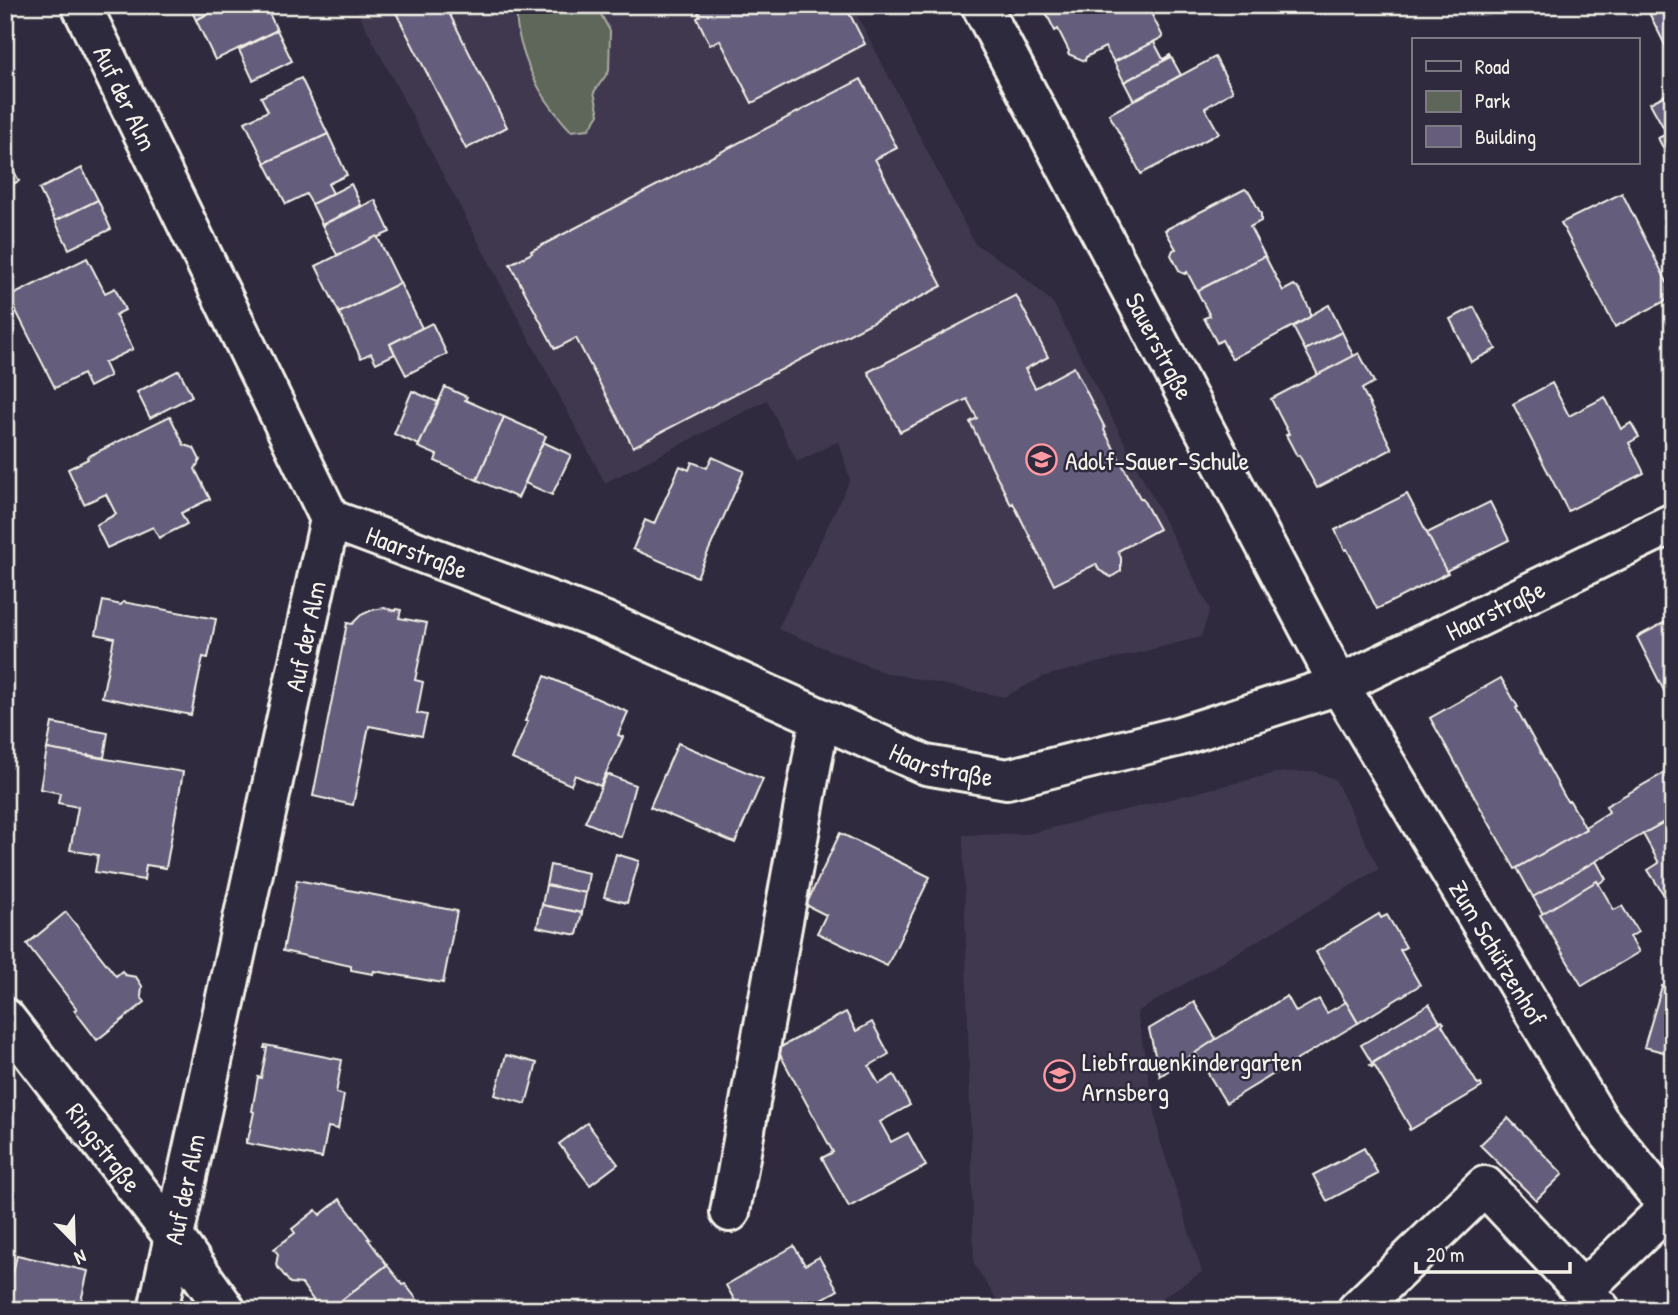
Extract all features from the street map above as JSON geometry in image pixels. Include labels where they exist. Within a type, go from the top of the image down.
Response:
[{"type":"street","name":"Auf der Alm","points":[[82,5],[330,519],[158,1310]]},
{"type":"street","name":"Sauerstraße","points":[[981,5],[1339,685]]},
{"type":"street","name":"Haarstraße","points":[[330,519],[604,621],[926,765],[1007,779],[1180,736],[1339,685],[1673,523]]},
{"type":"street","name":"Zum Schützenhof","points":[[1339,685],[1599,1121],[1672,1209]]},
{"type":"street","points":[[730,1212],[820,718]]},
{"type":"street","name":"Ringstraße","points":[[5,1018],[174,1237],[226,1310]]},
{"type":"street","points":[[1357,1310],[1485,1186],[1592,1300],[1672,1209]]},
{"type":"shaded area","points":[[354,5],[852,5],[975,244],[1015,269],[1053,303],[1210,609],[1201,637],[1045,676],[1004,697],[883,672],[778,629],[850,480],[839,441],[797,462],[767,400],[605,483]]},
{"type":"shaded area","name":"Liebfrauenkindergarten Arnsberg","points":[[1313,771],[1335,779],[1379,869],[1137,1012],[1160,1140],[1202,1272],[1143,1310],[1003,1310],[974,1264],[963,835],[1027,834],[1276,773]]},
{"type":"green space","points":[[519,5],[596,5],[610,31],[609,71],[594,92],[599,114],[589,129],[571,131],[540,90],[521,44],[517,24]]},
{"type":"building","points":[[189,5],[225,5],[196,20]]},
{"type":"building","points":[[225,5],[265,5],[277,30],[215,60],[196,20]]},
{"type":"building","points":[[392,5],[445,5],[507,127],[466,149]]},
{"type":"building","points":[[695,5],[845,5],[865,44],[752,103],[720,40],[710,45],[697,18],[700,16]]},
{"type":"building","points":[[1042,5],[1147,5],[1163,37],[1114,62],[1105,47],[1086,57],[1085,61],[1068,54],[1058,29],[1055,31]]},
{"type":"building","points":[[1645,5],[1673,5],[1673,51],[1669,53]]},
{"type":"building","points":[[277,30],[292,61],[253,80],[239,50]]},
{"type":"building","points":[[1154,42],[1163,59],[1170,55],[1171,57],[1124,82],[1114,62]]},
{"type":"building","points":[[1171,57],[1181,75],[1134,101],[1124,82]]},
{"type":"building","points":[[1215,57],[1233,91],[1205,108],[1219,133],[1141,174],[1109,114]]},
{"type":"building","points":[[301,78],[328,134],[265,163],[245,122],[268,111],[261,97]]},
{"type":"building","points":[[861,79],[897,148],[875,159],[942,286],[633,447],[576,338],[555,349],[510,264]]},
{"type":"building","points":[[1673,91],[1673,167],[1658,138],[1667,134],[1650,103]]},
{"type":"building","points":[[328,134],[347,175],[328,184],[333,193],[312,204],[306,194],[286,204],[265,163]]},
{"type":"building","points":[[5,153],[19,181],[5,188]]},
{"type":"building","points":[[82,168],[98,200],[55,221],[39,189]]},
{"type":"building","points":[[351,184],[361,205],[322,225],[312,204]]},
{"type":"building","points":[[1245,189],[1261,214],[1261,221],[1250,227],[1265,256],[1197,291],[1187,272],[1180,272],[1171,255],[1176,249],[1165,230]]},
{"type":"building","points":[[1622,193],[1673,297],[1615,327],[1561,223]]},
{"type":"building","points":[[98,200],[111,229],[69,249],[55,221]]},
{"type":"building","points":[[375,200],[390,232],[337,255],[322,225]]},
{"type":"building","points":[[377,236],[400,283],[339,313],[316,266]]},
{"type":"building","points":[[1265,256],[1283,291],[1294,285],[1300,290],[1310,310],[1310,317],[1232,359],[1222,340],[1217,343],[1204,318],[1210,316],[1197,291]]},
{"type":"building","points":[[87,258],[105,293],[115,288],[125,310],[115,315],[133,349],[104,363],[110,376],[89,387],[83,374],[55,388],[9,297]]},
{"type":"building","points":[[400,283],[422,328],[390,344],[395,354],[376,363],[371,353],[361,358],[339,313]]},
{"type":"building","points":[[1016,295],[1048,357],[1025,369],[1035,388],[1074,367],[1104,430],[1159,529],[1118,551],[1121,571],[1111,577],[1099,570],[1096,564],[1054,585],[970,422],[977,418],[967,399],[900,432],[868,372]]},
{"type":"building","points":[[1329,305],[1342,332],[1305,350],[1293,327]]},
{"type":"building","points":[[1474,307],[1496,349],[1471,362],[1450,319]]},
{"type":"building","points":[[432,323],[447,354],[406,375],[390,344]]},
{"type":"building","points":[[1342,332],[1354,357],[1318,375],[1305,350]]},
{"type":"building","points":[[1359,353],[1374,382],[1362,389],[1392,449],[1317,488],[1286,435],[1289,434],[1271,399]]},
{"type":"building","points":[[179,370],[192,396],[150,418],[137,392]]},
{"type":"building","points":[[1552,383],[1569,416],[1605,397],[1621,429],[1631,423],[1639,437],[1629,443],[1644,473],[1568,511],[1513,404]]},
{"type":"building","points":[[445,387],[467,397],[465,400],[504,417],[477,480],[435,461],[437,455],[418,447]]},
{"type":"building","points":[[412,391],[438,402],[419,445],[394,434]]},
{"type":"building","points":[[170,416],[184,445],[194,448],[200,460],[195,469],[210,499],[181,513],[187,524],[159,538],[153,527],[107,548],[96,525],[116,514],[106,494],[84,504],[68,469]]},
{"type":"building","points":[[504,417],[546,436],[518,498],[477,480]]},
{"type":"building","points":[[543,442],[571,455],[552,495],[525,483]]},
{"type":"building","points":[[712,457],[744,471],[697,577],[633,549],[645,520],[654,524],[680,466],[689,470],[692,462],[707,468]]},
{"type":"building","points":[[1407,494],[1448,573],[1377,609],[1335,530]]},
{"type":"building","points":[[1490,502],[1509,540],[1446,571],[1427,533]]},
{"type":"building","points":[[103,601],[121,605],[123,602],[216,619],[208,658],[203,657],[191,715],[102,697],[114,638],[96,634]]},
{"type":"building","points":[[384,608],[401,610],[399,618],[427,623],[415,680],[423,682],[417,713],[427,715],[422,736],[369,726],[353,805],[313,796],[347,623],[352,624],[361,615]]},
{"type":"building","points":[[1673,618],[1673,698],[1671,695],[1667,697],[1637,637]]},
{"type":"building","points":[[545,676],[628,712],[618,735],[623,737],[600,786],[575,775],[571,785],[512,759]]},
{"type":"building","points":[[1501,678],[1567,801],[1570,801],[1586,829],[1515,869],[1430,718]]},
{"type":"building","points":[[52,723],[108,733],[104,758],[47,749]]},
{"type":"building","points":[[678,743],[763,779],[735,843],[650,807]]},
{"type":"building","points":[[47,749],[183,772],[166,868],[146,865],[144,880],[95,872],[98,855],[70,850],[78,807],[58,803],[60,793],[40,789]]},
{"type":"building","points":[[1673,768],[1673,817],[1533,897],[1517,868],[1586,829],[1585,827],[1609,812],[1606,806]]},
{"type":"building","points":[[607,774],[635,785],[621,837],[585,822]]},
{"type":"building","points":[[1670,819],[1673,825],[1673,909],[1648,870],[1659,863],[1643,834]]},
{"type":"building","points":[[840,833],[930,877],[887,966],[817,933],[826,915],[806,905]]},
{"type":"building","points":[[616,854],[639,861],[627,903],[604,897]]},
{"type":"building","points":[[1596,861],[1606,879],[1598,884],[1597,881],[1543,914],[1533,897]]},
{"type":"building","points":[[550,865],[589,873],[586,893],[546,885]]},
{"type":"building","points":[[297,880],[457,911],[443,983],[374,971],[373,974],[351,970],[351,966],[283,951]]},
{"type":"building","points":[[1597,881],[1614,910],[1622,906],[1638,932],[1630,937],[1639,952],[1582,986],[1540,915]]},
{"type":"building","points":[[546,885],[586,893],[582,913],[542,905]]},
{"type":"building","points":[[542,905],[582,913],[577,935],[537,927]]},
{"type":"building","points":[[66,912],[116,976],[122,971],[125,975],[136,977],[142,986],[141,997],[145,1002],[97,1040],[74,1010],[77,1009],[27,944]]},
{"type":"building","points":[[1379,914],[1381,918],[1387,915],[1406,947],[1400,950],[1420,985],[1358,1023],[1316,952]]},
{"type":"building","points":[[1662,986],[1673,989],[1673,1060],[1669,1059],[1671,1054],[1644,1047]]},
{"type":"building","points":[[1287,996],[1296,1012],[1319,999],[1327,1013],[1346,1002],[1358,1023],[1226,1103],[1195,1052]]},
{"type":"building","points":[[1194,1002],[1216,1039],[1160,1076],[1149,1029]]},
{"type":"building","points":[[1429,1004],[1440,1022],[1372,1063],[1361,1045]]},
{"type":"building","points":[[846,1012],[856,1031],[872,1022],[889,1054],[869,1066],[879,1084],[894,1075],[910,1105],[880,1122],[891,1142],[908,1133],[926,1166],[849,1207],[822,1158],[833,1152],[777,1049]]},
{"type":"building","points":[[1442,1021],[1478,1085],[1481,1084],[1482,1087],[1410,1130],[1374,1065],[1370,1065]]},
{"type":"building","points":[[265,1045],[342,1060],[336,1093],[344,1095],[338,1129],[328,1127],[322,1158],[246,1143],[254,1112],[252,1111],[258,1077],[261,1078],[267,1048],[264,1048]]},
{"type":"building","points":[[506,1055],[537,1063],[526,1104],[495,1095]]},
{"type":"building","points":[[1508,1118],[1563,1174],[1536,1200],[1480,1145]]},
{"type":"building","points":[[587,1123],[618,1164],[590,1185],[559,1144]]},
{"type":"building","points":[[1364,1148],[1378,1174],[1327,1201],[1313,1175]]},
{"type":"building","points":[[340,1199],[387,1265],[329,1310],[320,1310],[302,1284],[290,1283],[276,1265],[278,1254],[274,1249],[295,1233],[292,1229],[316,1210],[320,1215]]},
{"type":"building","points":[[794,1246],[805,1265],[819,1257],[838,1290],[802,1310],[740,1310],[726,1285]]},
{"type":"building","points":[[17,1255],[88,1271],[79,1310],[5,1310],[6,1290],[9,1290]]},
{"type":"building","points":[[387,1265],[425,1310],[329,1310]]},
{"type":"building","points":[[823,1298],[829,1310],[802,1310]]},
{"type":"place","name":"Adolf-Sauer-Schule","points":[[1042,460]]},
{"type":"place","name":"Liebfrauenkindergarten Arnsberg","points":[[1059,1076]]}]
